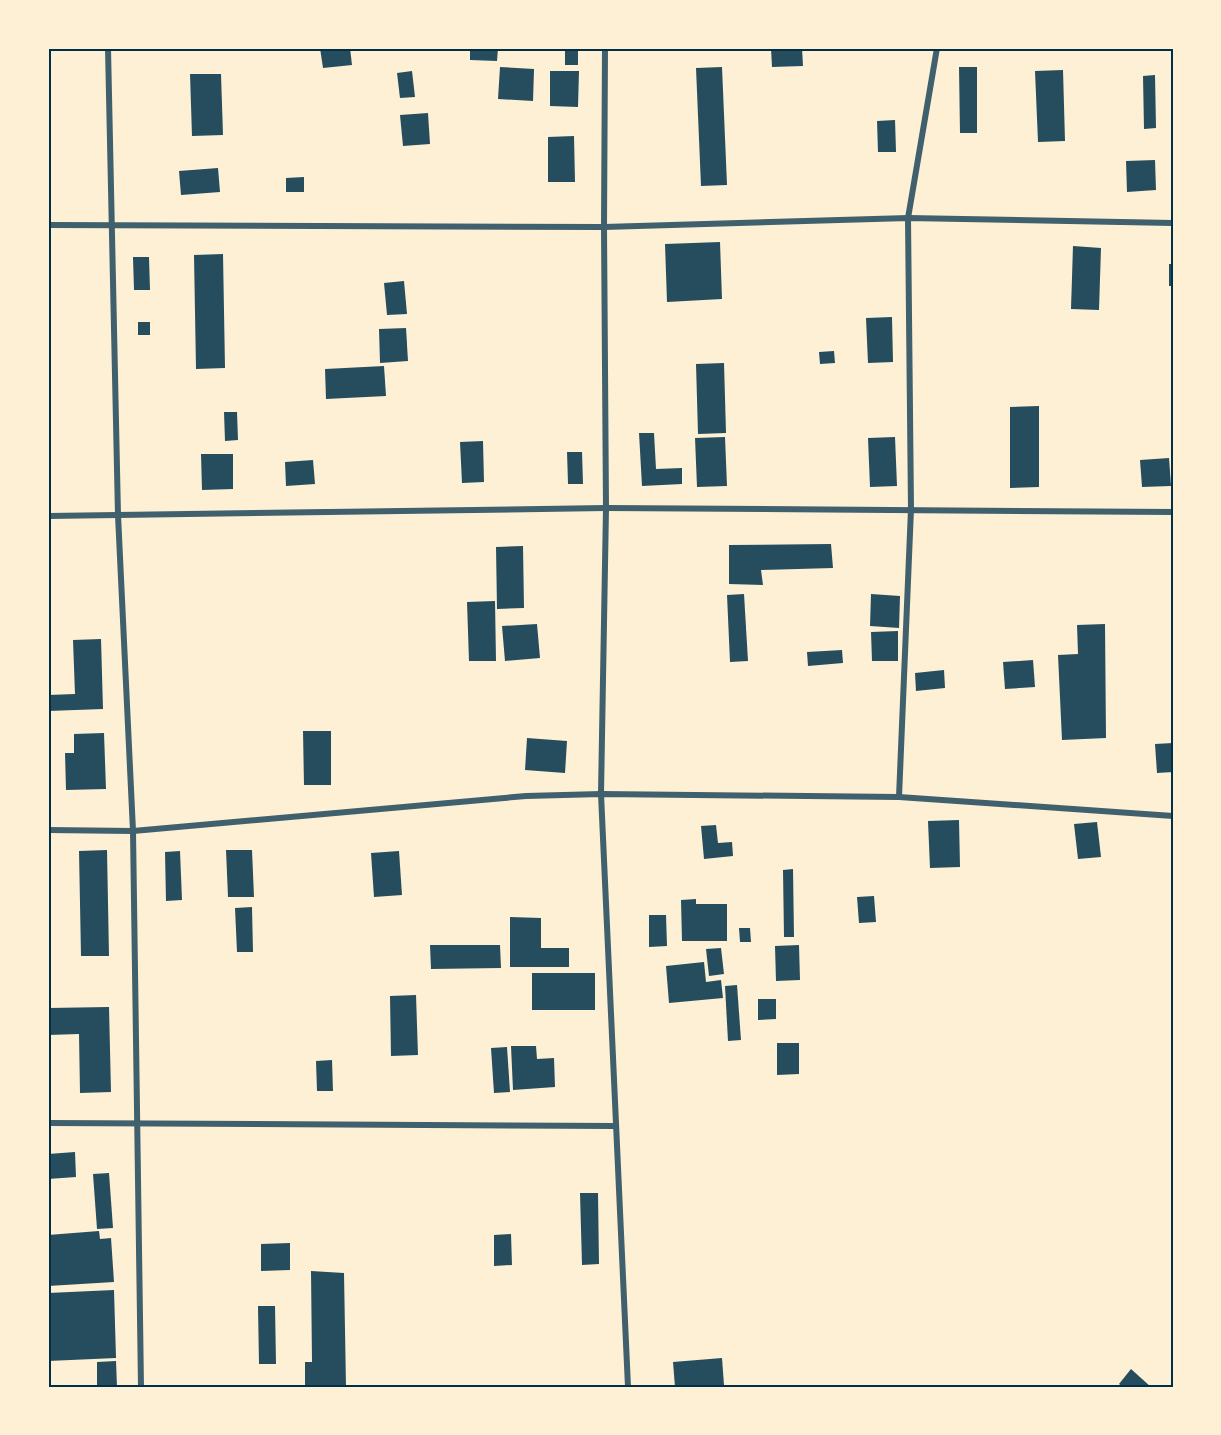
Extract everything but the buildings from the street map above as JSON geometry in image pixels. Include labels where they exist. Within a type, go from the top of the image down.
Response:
[{"type":"street","points":[[108,48],[118,515],[133,831],[141,1387]]},
{"type":"street","points":[[605,48],[606,508],[601,794],[628,1387]]},
{"type":"street","points":[[899,797],[911,509],[908,218],[937,48]]},
{"type":"street","points":[[48,225],[604,227],[908,218],[1173,223]]},
{"type":"street","points":[[48,516],[606,508],[1173,512]]},
{"type":"street","points":[[48,831],[133,831],[526,796],[601,794],[899,797],[1173,816]]},
{"type":"street","points":[[48,1123],[616,1126]]}]
